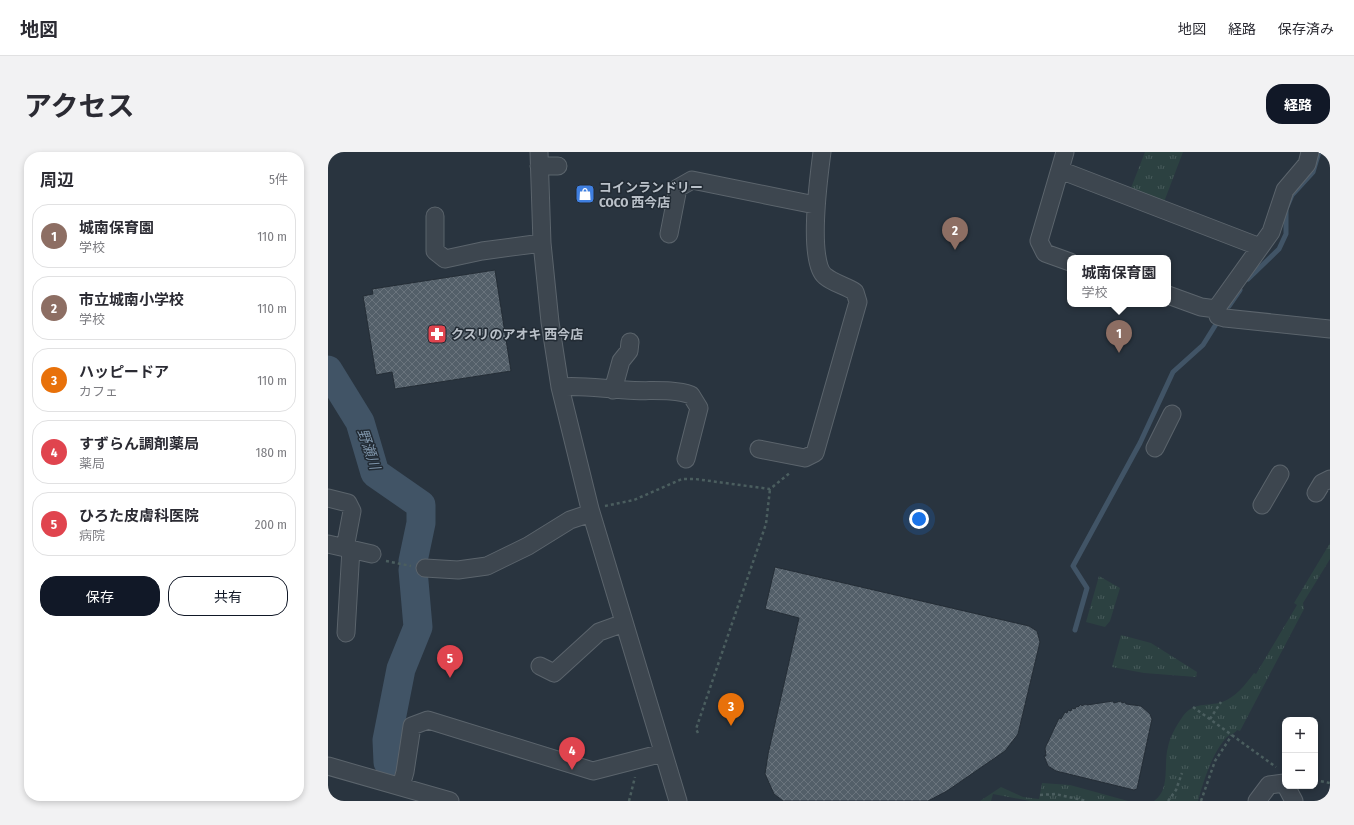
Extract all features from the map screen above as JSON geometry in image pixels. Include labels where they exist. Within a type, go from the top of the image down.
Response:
[{"type":"street","points":[[758,449],[805,458],[815,453],[858,302],[855,292],[825,276],[820,268],[815,234],[815,206],[822,152]]},
{"type":"street","points":[[1064,152],[1039,241],[1045,253],[1067,261]]},
{"type":"street","points":[[1216,309],[1271,232],[1285,190],[1307,164],[1310,152]]},
{"type":"street","points":[[558,166],[539,159],[542,243],[550,322],[560,387],[596,510],[624,623],[678,801]]},
{"type":"street","points":[[1060,170],[1260,247]]},
{"type":"street","points":[[669,234],[678,188],[692,180],[815,206]]},
{"type":"street","points":[[435,216],[435,251],[445,259],[482,251],[542,243]]},
{"type":"street","points":[[1171,296],[1201,307],[1216,309]]},
{"type":"street","points":[[1216,309],[1218,316],[1225,318],[1330,329]]},
{"type":"street","points":[[613,390],[621,361],[629,351],[630,342]]},
{"type":"street","points":[[560,387],[580,386],[613,390],[682,392],[691,395],[699,408],[686,459]]},
{"type":"street","points":[[1155,448],[1172,414]]},
{"type":"street","points":[[1262,505],[1280,474]]},
{"type":"street","points":[[1316,493],[1322,484],[1330,479]]},
{"type":"street","points":[[328,498],[348,503],[352,511],[348,548],[346,633]]},
{"type":"street","points":[[425,568],[458,570],[487,566],[528,546],[570,520],[596,510]]},
{"type":"street","points":[[328,544],[372,554]]},
{"type":"street","points":[[540,666],[554,673],[599,632],[624,623]]},
{"type":"street","points":[[400,786],[405,772],[412,726],[428,720],[593,771],[663,753]]},
{"type":"street","points":[[328,766],[450,801]]},
{"type":"street","points":[[1257,801],[1269,785],[1282,783]]},
{"type":"street","points":[[1288,789],[1294,801]]},
{"type":"path","points":[[596,510],[634,500],[682,479],[695,479],[770,489],[802,466],[805,458]]},
{"type":"path","points":[[698,733],[696,729],[766,524],[770,489]]},
{"type":"path","points":[[372,554],[380,560],[425,568]]},
{"type":"path","points":[[1210,719],[1221,702]]},
{"type":"path","points":[[1193,707],[1232,735],[1282,779]]},
{"type":"path","points":[[1201,801],[1215,761],[1232,735]]},
{"type":"path","points":[[1168,801],[1176,790],[1182,773]]},
{"type":"path","points":[[629,801],[635,777],[641,775]]},
{"type":"path","points":[[1318,781],[1330,783]]},
{"type":"path","points":[[1040,795],[1055,794],[1087,801]]},
{"type":"green space","points":[[1145,152],[1183,152],[1164,202],[1131,188]]},
{"type":"green space","points":[[1330,543],[1330,559],[1303,603],[1304,609],[1240,731],[1237,730],[1227,737],[1217,750],[1206,776],[1198,801],[1154,801],[1163,790],[1170,739],[1183,716],[1187,711],[1196,706],[1227,700],[1240,690],[1254,673],[1256,674],[1297,605],[1294,603]]},
{"type":"green space","points":[[1099,576],[1120,588],[1110,621],[1105,627],[1086,622]]},
{"type":"green space","points":[[1121,635],[1151,643],[1197,672],[1196,677],[1144,673],[1112,667]]},
{"type":"green space","points":[[1042,783],[1070,785],[1128,801],[1030,801],[993,794],[991,801],[980,801],[1001,787],[1023,797],[1039,799]]},
{"type":"building","name":"クスリのアオキ 西今店","points":[[495,270],[511,371],[395,389],[392,372],[376,375],[363,296],[373,294],[372,289]]},
{"type":"building","points":[[775,567],[1029,626],[1037,631],[1040,642],[1018,734],[1005,751],[947,791],[928,801],[783,801],[774,794],[765,774],[768,754],[799,618],[765,609]]},
{"type":"building","points":[[1113,701],[1114,703],[1121,701],[1122,703],[1125,702],[1126,704],[1141,706],[1150,714],[1152,719],[1137,789],[1134,790],[1056,771],[1048,766],[1044,756],[1046,756],[1045,748],[1059,718],[1061,719],[1065,712],[1067,713],[1068,710],[1071,711],[1072,708],[1075,709],[1081,704],[1082,706],[1085,704],[1087,705]]},
{"type":"waterway","points":[[1248,279],[1279,249],[1286,234],[1286,209],[1292,195],[1313,172],[1319,152]]},
{"type":"waterway","points":[[1229,306],[1240,290]]},
{"type":"waterway","points":[[1075,630],[1087,588],[1073,566],[1140,443],[1173,372],[1203,345],[1218,321]]},
{"type":"waterway","name":"野瀬川","points":[[328,370],[360,422],[375,473],[421,505],[421,523],[413,561]]},
{"type":"waterway","name":"野瀬川","points":[[388,762],[387,740],[401,669],[418,627],[413,570]]},
{"type":"place","name":"コインランドリー COCO 西今店","points":[[585,194]]},
{"type":"place","name":"市立城南小学校","points":[[955,250]]},
{"type":"place","name":"クスリのアオキ 西今店","points":[[437,334]]},
{"type":"place","name":"城南保育園","points":[[1119,353]]},
{"type":"place","name":"ひろた皮膚科医院","points":[[450,678]]},
{"type":"place","name":"ハッピードア","points":[[731,726]]},
{"type":"place","name":"すずらん調剤薬局","points":[[572,770]]}]
